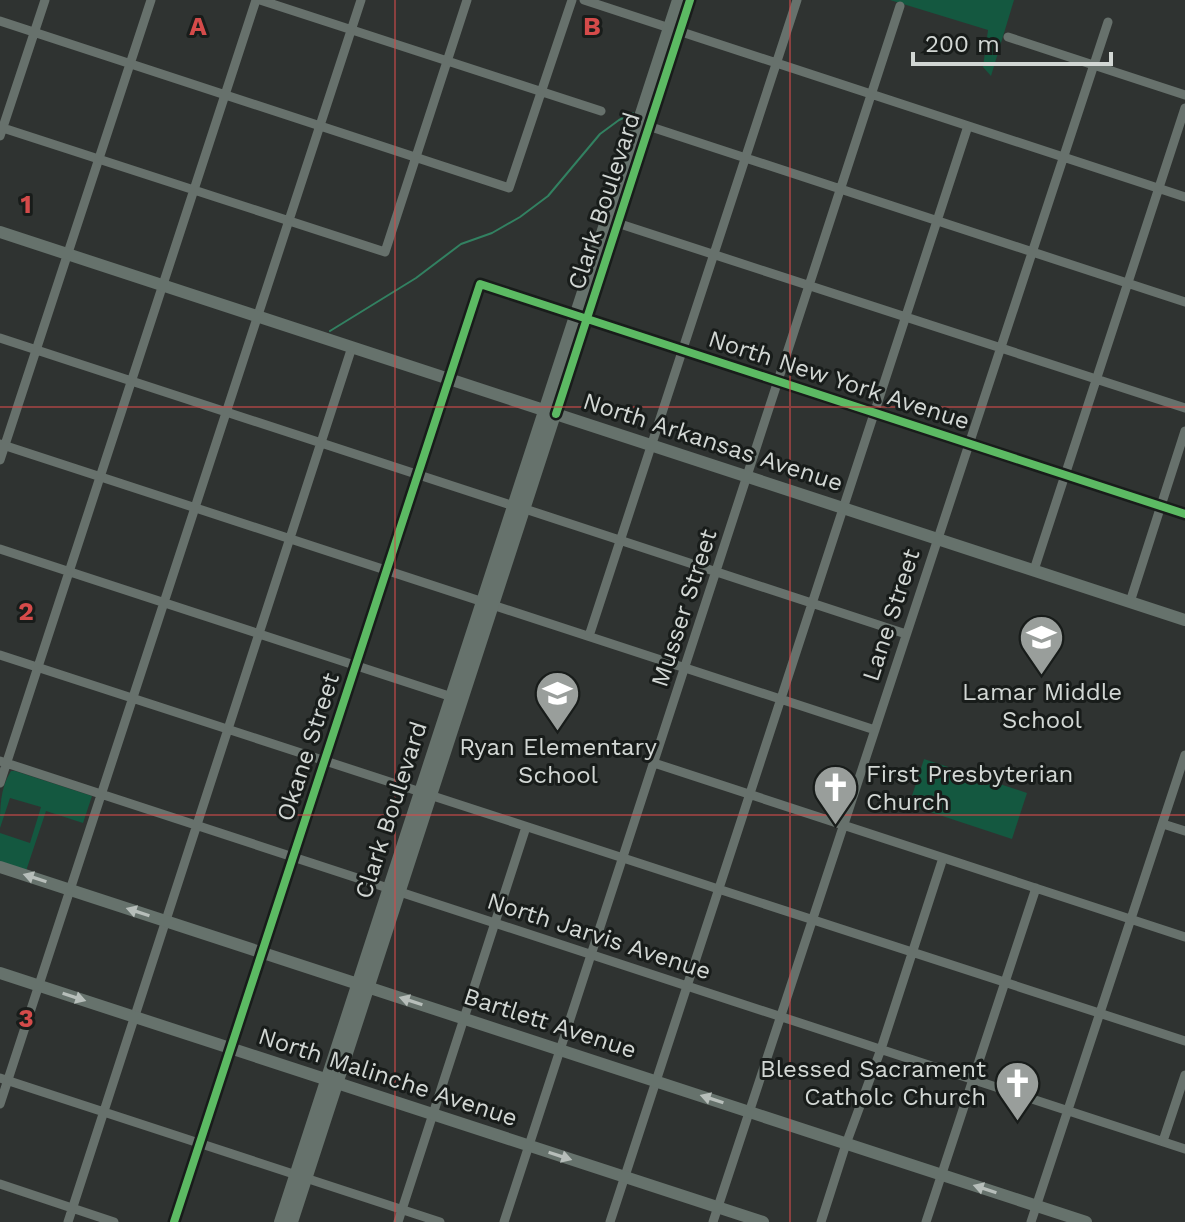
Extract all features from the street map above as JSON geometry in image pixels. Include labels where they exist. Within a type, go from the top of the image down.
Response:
[{"type":"main road","name":"Clark Boulevard","points":[[675,30],[678,0]]},
{"type":"main road","name":"Clark Boulevard","points":[[280,1222],[300,1176],[332,1082],[675,30],[690,0]]},
{"type":"main road","name":"North Arkansas Avenue","points":[[0,232],[1185,620]]},
{"type":"main road","name":"Bartlett Avenue","points":[[0,867],[1086,1222]]},
{"type":"main road","name":"North Malinche Avenue","points":[[0,973],[763,1222]]},
{"type":"main road","name":"Clark Boulevard","points":[[292,1222],[300,1176]]},
{"type":"street","points":[[45,0],[1,130],[385,252],[467,0]]},
{"type":"street","points":[[0,460],[2,444],[151,0]]},
{"type":"street","points":[[0,783],[3,762],[38,668],[258,0],[601,111]]},
{"type":"street","points":[[0,1104],[4,1080],[39,986],[361,0]]},
{"type":"street","points":[[0,21],[509,188],[572,0]]},
{"type":"street","points":[[584,0],[1185,197]]},
{"type":"street","points":[[589,636],[797,0]]},
{"type":"street","name":"Musser Street","points":[[504,1222],[900,6]]},
{"type":"street","name":"Lane Street","points":[[713,1222],[1108,22]]},
{"type":"street","points":[[1008,37],[1185,95]]},
{"type":"street","points":[[1034,570],[1185,108]]},
{"type":"street","points":[[644,125],[1185,302]]},
{"type":"street","points":[[610,1222],[968,126]]},
{"type":"street","points":[[612,221],[1185,408]]},
{"type":"street","name":"North New York Avenue","points":[[480,284],[1185,514]]},
{"type":"street","name":"Okane Street","points":[[174,1222],[480,284]]},
{"type":"street","points":[[0,338],[906,634]]},
{"type":"street","points":[[68,1222],[352,347]]},
{"type":"street","points":[[1130,602],[1185,431]]},
{"type":"street","points":[[2,444],[875,730]]},
{"type":"street","points":[[0,549],[457,699]]},
{"type":"street","points":[[0,655],[1185,1041]]},
{"type":"street","points":[[1031,1222],[1185,755]]},
{"type":"street","name":"North Jarvis Avenue","points":[[3,762],[1185,1149]]},
{"type":"street","points":[[654,763],[1185,937]]},
{"type":"street","points":[[1163,824],[1185,831]]},
{"type":"street","points":[[398,1222],[526,827]]},
{"type":"street","points":[[821,1222],[943,858]]},
{"type":"street","points":[[926,1222],[1036,888]]},
{"type":"street","points":[[1163,1141],[1185,1075]]},
{"type":"street","points":[[4,1080],[440,1222]]},
{"type":"street","points":[[0,1184],[114,1222]]},
{"type":"green space","points":[[890,0],[1014,0],[991,76],[983,67],[988,30]]},
{"type":"green space","points":[[924,759],[1027,793],[1012,839],[909,805]]},
{"type":"green space","points":[[11,771],[92,796],[83,823],[46,811],[26,871],[0,862],[0,833],[30,843],[41,807],[10,798],[0,828],[3,791]]},
{"type":"waterway","points":[[330,331],[416,278],[461,244],[492,233],[520,217],[548,196],[600,134],[633,113]]},
{"type":"cycle path","points":[[556,414],[690,0]]},
{"type":"cycle path","points":[[174,1222],[480,284],[1185,514]]},
{"type":"place","name":"Lamar Middle School","points":[[1042,677]]},
{"type":"place","name":"Ryan Elementary School","points":[[558,732]]},
{"type":"place","name":"First Presbyterian Church","points":[[835,827]]},
{"type":"place","name":"Blessed Sacrament Catholc Church","points":[[1017,1122]]}]
